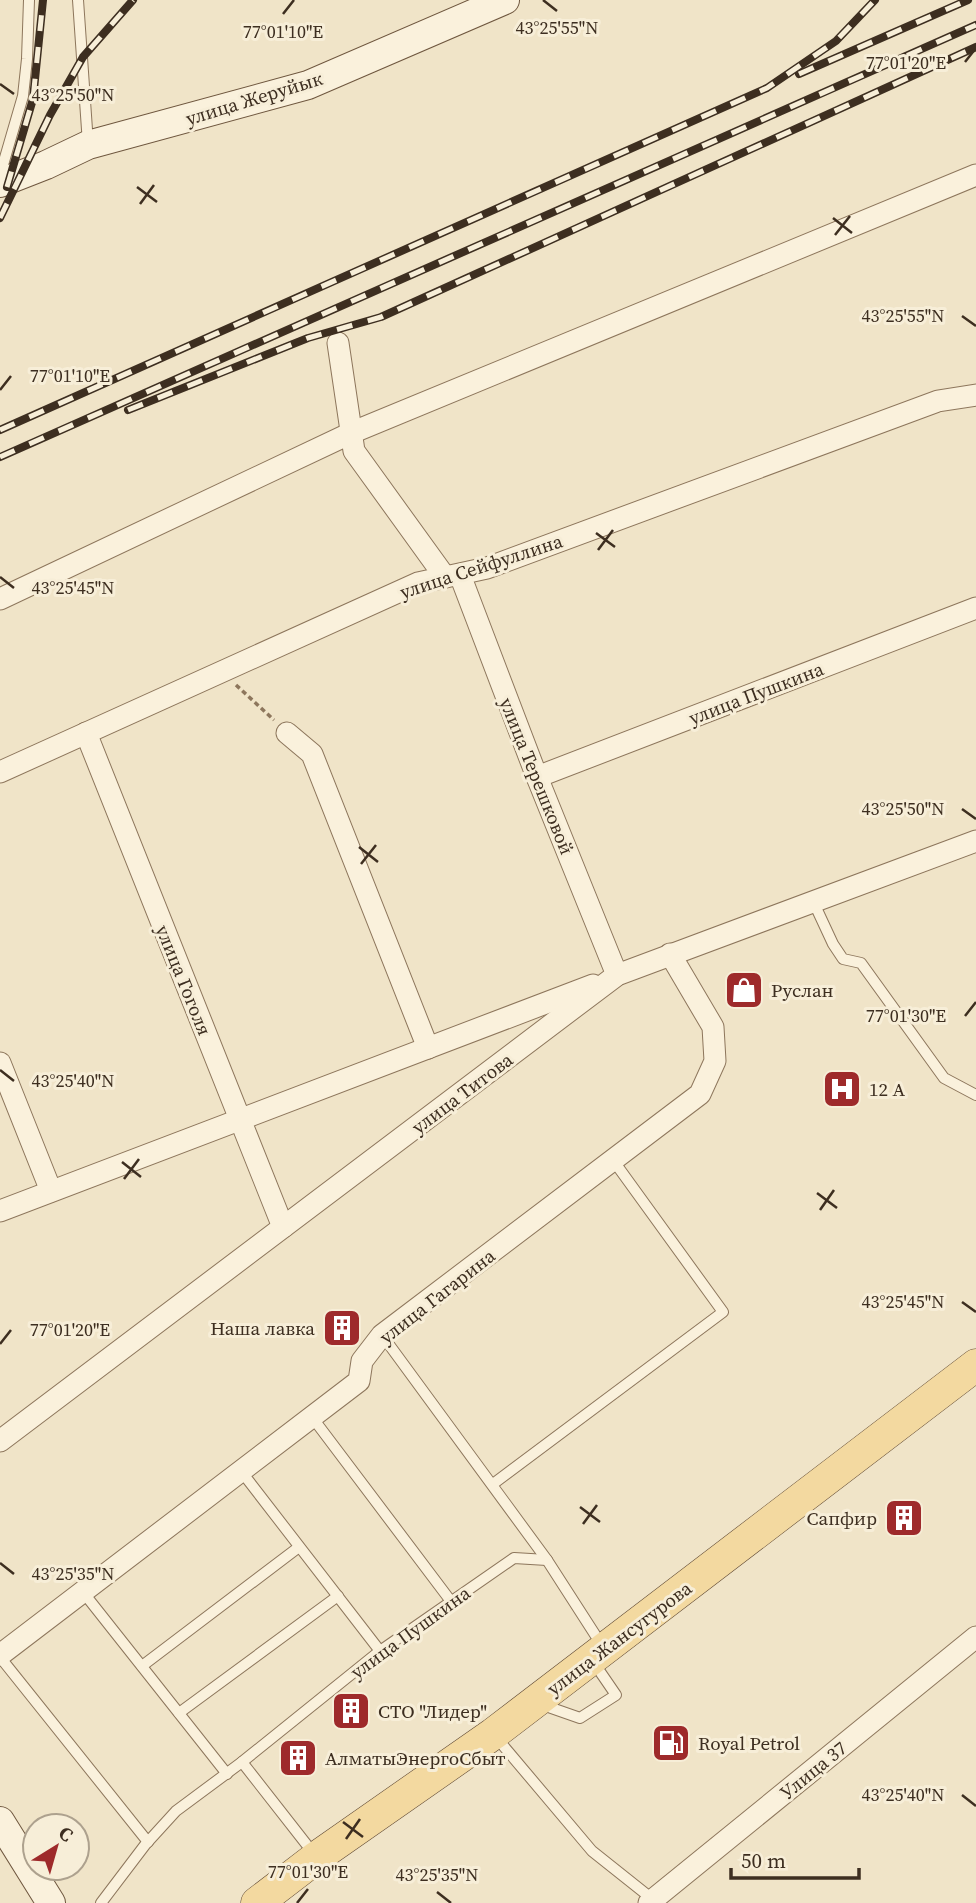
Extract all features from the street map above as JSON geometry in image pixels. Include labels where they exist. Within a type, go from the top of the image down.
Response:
[{"type":"main road","name":"улица Жансугурова","points":[[270,1899],[317,1857],[493,1734],[976,1365]]},
{"type":"street","name":"улица Жеруйык","points":[[0,183],[88,145],[308,85],[505,0]]},
{"type":"street","points":[[0,599],[351,433],[976,176]]},
{"type":"street","name":"улица Терешковой","points":[[338,343],[354,451],[452,576],[617,975]]},
{"type":"street","name":"улица Сейфуллина","points":[[0,772],[418,583],[487,568],[938,401],[976,395]]},
{"type":"street","name":"улица Пушкина","points":[[537,777],[976,608]]},
{"type":"street","name":"улица Гоголя","points":[[86,733],[283,1227]]},
{"type":"street","points":[[287,733],[312,754],[428,1048]]},
{"type":"street","name":"улица Титова","points":[[0,1441],[617,975],[976,841]]},
{"type":"street","name":"улица Гагарина","points":[[0,1656],[359,1381],[362,1361],[382,1335],[700,1094],[715,1061],[713,1027],[670,954]]},
{"type":"street","points":[[0,1211],[617,975]]},
{"type":"street","points":[[0,1063],[51,1191]]},
{"type":"street","name":"Улица 37","points":[[649,1903],[976,1637]]},
{"type":"street","points":[[0,1822],[51,1903]]},
{"type":"lane","points":[[0,175],[23,96],[29,0]]},
{"type":"lane","points":[[78,0],[88,145]]},
{"type":"lane","points":[[813,901],[843,959],[861,963],[944,1078],[976,1095]]},
{"type":"lane","points":[[493,1484],[723,1312],[613,1160]]},
{"type":"lane","points":[[382,1335],[547,1560],[598,1655],[616,1695],[580,1718],[534,1702]]},
{"type":"lane","points":[[312,1417],[450,1600]]},
{"type":"lane","points":[[240,1471],[380,1651]]},
{"type":"lane","points":[[142,1666],[299,1546]]},
{"type":"lane","name":"улица Пушкина","points":[[101,1903],[148,1842],[176,1811],[227,1774],[380,1651],[514,1558],[547,1560]]},
{"type":"lane","points":[[83,1592],[227,1774]]},
{"type":"lane","points":[[179,1713],[338,1596]]},
{"type":"lane","points":[[0,1656],[148,1842]]},
{"type":"lane","points":[[493,1734],[592,1852],[657,1903]]},
{"type":"lane","points":[[242,1762],[317,1857]]},
{"type":"path","points":[[222,671],[287,733]]},
{"type":"railway","points":[[7,187],[33,99],[43,0]]},
{"type":"railway","points":[[0,218],[50,115],[83,57],[133,0]]},
{"type":"railway","points":[[0,430],[767,88],[836,41],[875,0]]},
{"type":"railway","points":[[799,74],[968,0]]},
{"type":"railway","points":[[0,457],[976,25]]},
{"type":"railway","points":[[128,410],[308,338],[381,317],[976,47]]},
{"type":"place","name":"Руслан","points":[[744,990]]},
{"type":"place","name":"12 А","points":[[842,1089]]},
{"type":"place","name":"Наша лавка","points":[[342,1328]]},
{"type":"place","name":"Сапфир","points":[[904,1518]]},
{"type":"place","name":"СТО \"Лидер\"","points":[[351,1711]]},
{"type":"place","name":"Royal Petrol","points":[[671,1743]]},
{"type":"place","name":"АлматыЭнергоСбыт","points":[[298,1758]]}]
